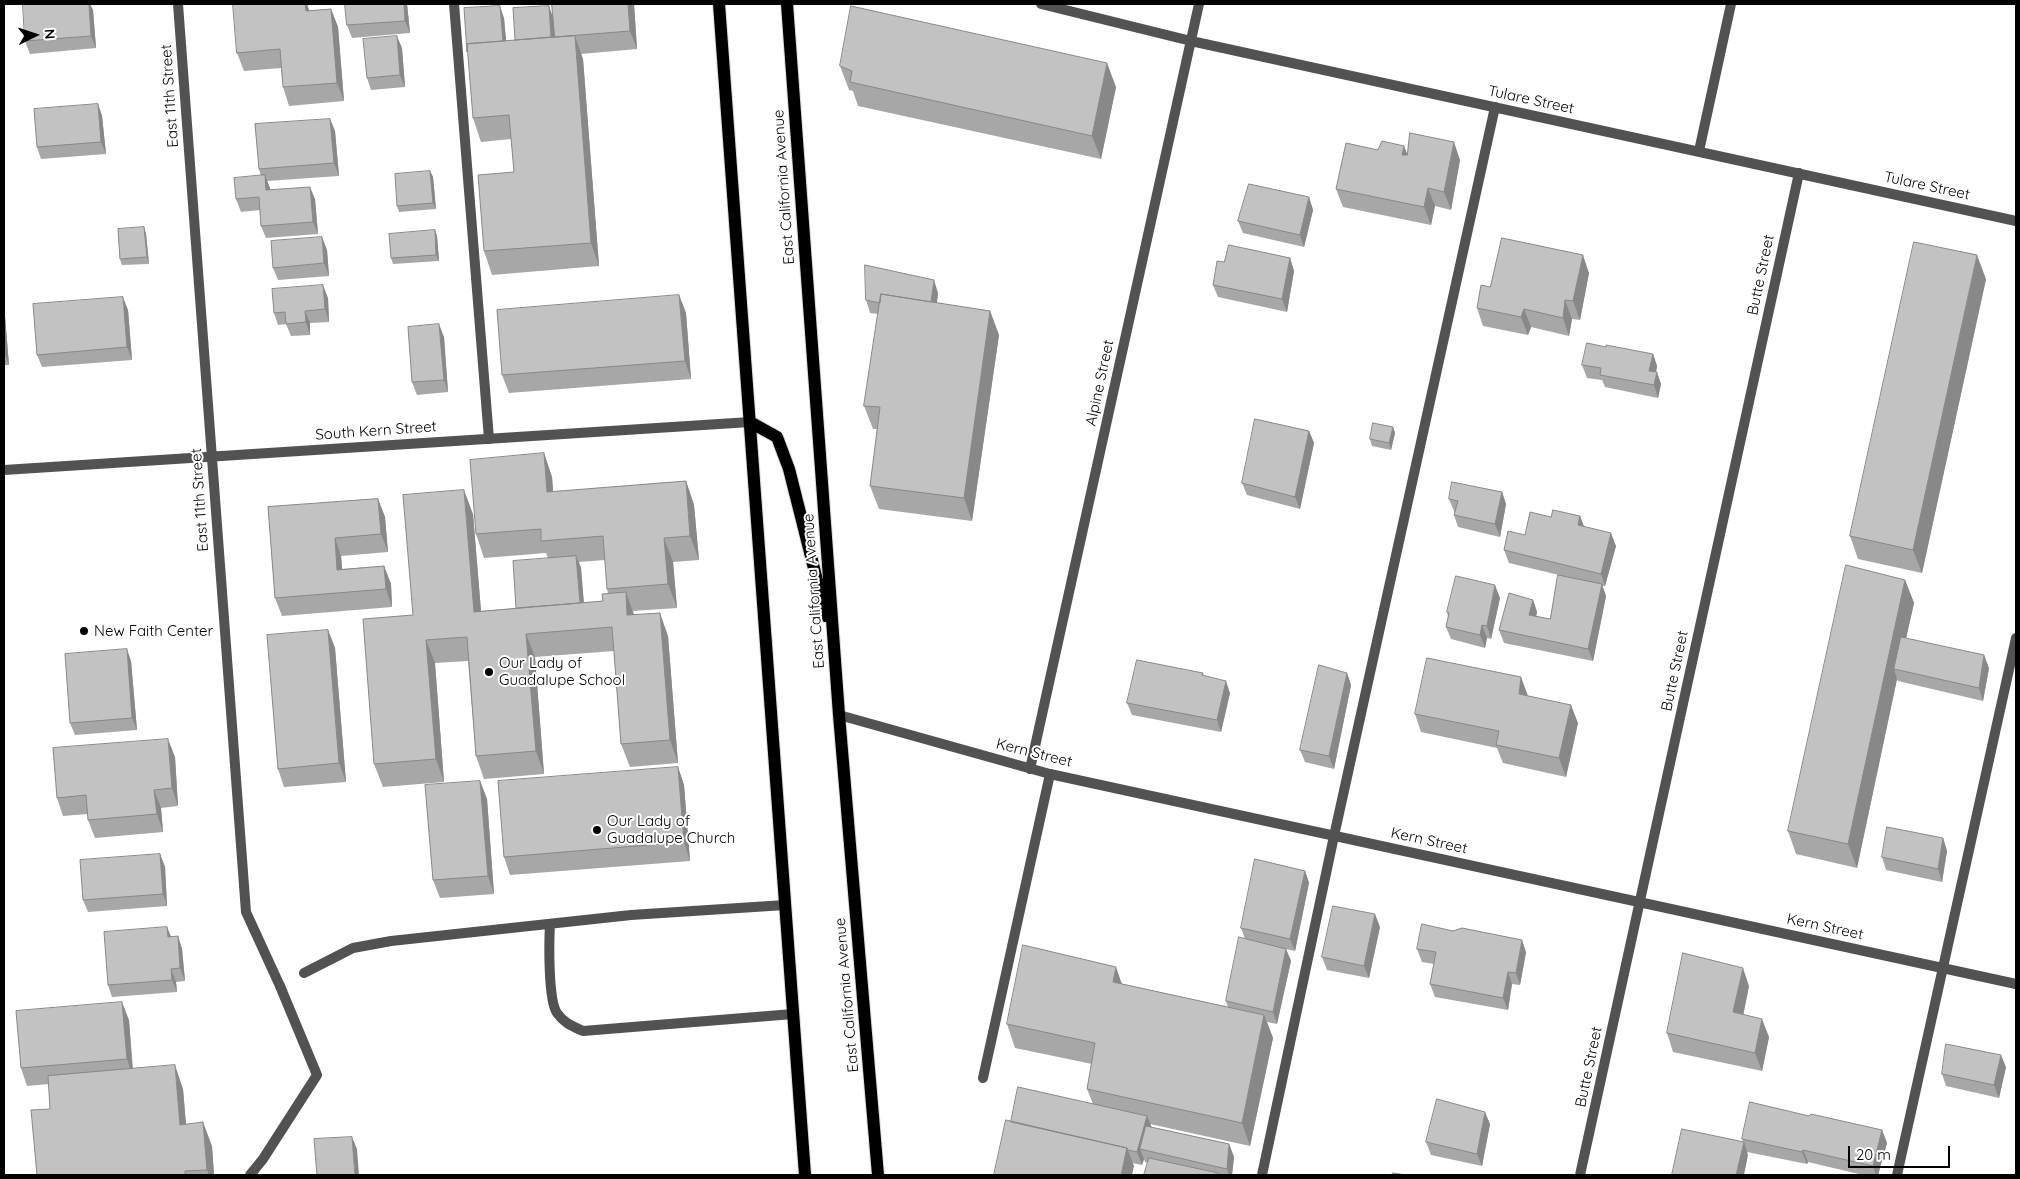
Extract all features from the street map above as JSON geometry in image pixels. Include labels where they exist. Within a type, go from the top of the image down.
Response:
[{"type":"main road","points":[[719,4],[805,1175]]},
{"type":"main road","name":"East California Avenue","points":[[787,4],[839,715],[878,1175]]},
{"type":"main road","points":[[750,422],[777,436],[789,469],[834,650]]},
{"type":"street","name":"East 11th Street","points":[[178,4],[246,912],[318,1075],[263,1159],[250,1175]]},
{"type":"street","points":[[454,4],[489,438]]},
{"type":"street","name":"Tulare Street","points":[[1041,4],[1191,41],[2016,221]]},
{"type":"street","name":"Alpine Street","points":[[1030,769],[1199,4]]},
{"type":"street","points":[[1699,151],[1731,4]]},
{"type":"street","points":[[1262,1175],[1334,836],[1494,107]]},
{"type":"street","name":"Butte Street","points":[[1580,1175],[1798,173]]},
{"type":"street","name":"South Kern Street","points":[[4,470],[750,422]]},
{"type":"street","points":[[1897,1175],[2016,638]]},
{"type":"street","name":"Kern Street","points":[[839,715],[1050,774],[2016,984]]},
{"type":"street","points":[[984,1078],[1050,774]]},
{"type":"street","points":[[304,973],[353,948],[392,941],[631,915],[785,905]]},
{"type":"street","points":[[550,924],[549,948],[552,992],[556,1012],[566,1024],[583,1031],[794,1014]]},
{"type":"building","points":[[23,4],[89,4],[91,36],[25,41]]},
{"type":"building","points":[[233,4],[305,4],[306,11],[331,9],[337,83],[283,87],[280,49],[237,53]]},
{"type":"building","points":[[345,4],[404,4],[405,21],[347,25]]},
{"type":"building","points":[[552,4],[628,4],[630,31],[555,37]]},
{"type":"building","points":[[500,6],[503,41],[467,44],[467,52],[464,8]]},
{"type":"building","points":[[549,6],[551,37],[515,40],[513,8]]},
{"type":"building","points":[[851,6],[1107,63],[1092,136],[850,82],[852,71],[840,66]]},
{"type":"building","points":[[397,36],[400,75],[367,78],[363,39]]},
{"type":"building","points":[[575,36],[591,243],[484,251],[478,175],[514,172],[509,115],[473,118],[467,44]]},
{"type":"building","points":[[98,104],[101,142],[37,147],[34,109]]},
{"type":"building","points":[[330,119],[334,163],[259,169],[255,124]]},
{"type":"building","points":[[1410,133],[1454,142],[1444,192],[1428,188],[1424,207],[1336,189],[1346,143],[1378,150],[1382,141],[1404,146],[1402,155],[1407,155]]},
{"type":"building","points":[[430,171],[433,203],[397,206],[395,174]]},
{"type":"building","points":[[265,175],[266,190],[310,187],[313,222],[261,226],[259,197],[236,199],[234,178]]},
{"type":"building","points":[[1249,184],[1309,197],[1300,235],[1238,221]]},
{"type":"building","points":[[144,227],[147,257],[120,259],[118,229]]},
{"type":"building","points":[[435,230],[436,255],[391,258],[389,234]]},
{"type":"building","points":[[322,237],[324,263],[273,268],[271,241]]},
{"type":"building","points":[[1502,238],[1583,255],[1573,301],[1565,300],[1563,318],[1524,309],[1521,317],[1477,308],[1481,285],[1490,287]]},
{"type":"building","points":[[1914,242],[1977,255],[1913,550],[1850,536]]},
{"type":"building","points":[[1229,245],[1290,258],[1282,299],[1213,285],[1217,261],[1224,262]]},
{"type":"building","points":[[865,265],[934,280],[931,302],[881,294],[880,303],[866,300]]},
{"type":"building","points":[[323,285],[325,309],[305,311],[306,322],[286,324],[285,312],[274,313],[272,289]]},
{"type":"building","points":[[881,294],[990,311],[964,498],[870,486],[880,407],[864,406]]},
{"type":"building","points":[[679,295],[685,361],[502,375],[497,310]]},
{"type":"building","points":[[123,297],[127,347],[37,355],[33,304]]},
{"type":"building","points":[[439,324],[444,380],[412,382],[408,327]]},
{"type":"building","points":[[1587,343],[1653,354],[1649,371],[1657,372],[1654,385],[1600,375],[1601,368],[1582,365]]},
{"type":"building","points":[[1255,419],[1309,431],[1295,497],[1242,483]]},
{"type":"building","points":[[1373,423],[1393,427],[1389,443],[1370,439]]},
{"type":"building","points":[[544,453],[547,492],[686,481],[690,536],[664,538],[668,584],[607,589],[603,536],[541,541],[541,529],[476,534],[470,460]]},
{"type":"building","points":[[1452,482],[1502,492],[1495,524],[1454,515],[1458,501],[1449,499]]},
{"type":"building","points":[[464,490],[474,612],[603,601],[602,594],[626,592],[627,615],[660,613],[670,740],[621,744],[612,627],[526,634],[536,751],[476,756],[467,637],[426,640],[436,759],[374,764],[363,619],[413,615],[403,495]]},
{"type":"building","points":[[378,499],[381,534],[335,538],[337,570],[384,566],[386,589],[275,598],[268,507]]},
{"type":"building","points":[[1553,510],[1580,516],[1578,525],[1611,533],[1601,574],[1504,550],[1508,531],[1525,535],[1530,512],[1551,517]]},
{"type":"building","points":[[576,556],[580,603],[516,608],[513,561]]},
{"type":"building","points":[[1846,565],[1905,580],[1848,844],[1788,831]]},
{"type":"building","points":[[1558,575],[1602,584],[1588,649],[1499,630],[1509,593],[1533,600],[1529,615],[1550,619]]},
{"type":"building","points":[[1456,576],[1495,585],[1487,626],[1482,625],[1480,635],[1446,627],[1449,613],[1447,612]]},
{"type":"building","points":[[328,630],[339,763],[278,769],[267,635]]},
{"type":"building","points":[[1901,637],[1984,655],[1979,688],[1894,669]]},
{"type":"building","points":[[127,649],[132,718],[70,723],[65,654]]},
{"type":"building","points":[[1427,658],[1521,677],[1519,694],[1571,705],[1559,758],[1496,745],[1499,731],[1415,714]]},
{"type":"building","points":[[1137,660],[1203,673],[1202,675],[1226,681],[1217,720],[1127,703]]},
{"type":"building","points":[[1319,665],[1347,673],[1329,756],[1300,750]]},
{"type":"building","points":[[168,739],[172,788],[154,790],[157,814],[88,820],[86,795],[57,798],[53,748]]},
{"type":"building","name":"Our Lady of Guadalupe Church","points":[[678,767],[684,842],[504,857],[498,781]]},
{"type":"building","points":[[480,781],[488,876],[433,880],[425,785]]},
{"type":"building","points":[[1887,827],[1943,838],[1938,869],[1882,857]]},
{"type":"building","points":[[160,854],[163,894],[83,900],[80,860]]},
{"type":"building","points":[[1255,859],[1305,871],[1290,939],[1241,928]]},
{"type":"building","points":[[1333,906],[1375,914],[1364,966],[1322,957]]},
{"type":"building","points":[[1422,924],[1453,931],[1462,928],[1522,940],[1516,973],[1508,972],[1503,998],[1430,984],[1436,952],[1417,949]]},
{"type":"building","points":[[167,927],[168,937],[178,936],[180,968],[171,969],[172,980],[108,985],[104,932]]},
{"type":"building","points":[[1239,937],[1286,949],[1273,1012],[1226,1001]]},
{"type":"building","points":[[1023,945],[1116,967],[1113,982],[1264,1015],[1242,1123],[1087,1089],[1095,1043],[1007,1024]]},
{"type":"building","points":[[1683,953],[1743,968],[1733,1012],[1762,1019],[1755,1053],[1667,1033]]},
{"type":"building","points":[[122,1002],[127,1059],[21,1068],[16,1011]]},
{"type":"building","points":[[1946,1044],[2001,1055],[1994,1085],[1942,1074]]},
{"type":"building","points":[[175,1065],[180,1125],[203,1122],[207,1170],[185,1171],[185,1175],[37,1175],[31,1110],[50,1109],[48,1076]]},
{"type":"building","points":[[1018,1087],[1147,1116],[1137,1152],[1127,1148],[1011,1122]]},
{"type":"building","points":[[1437,1099],[1485,1112],[1477,1154],[1426,1142]]},
{"type":"building","points":[[1750,1102],[1882,1130],[1873,1166],[1803,1150],[1802,1152],[1742,1139]]},
{"type":"building","points":[[1006,1120],[1127,1148],[1121,1175],[994,1175]]},
{"type":"building","points":[[1146,1126],[1229,1144],[1227,1169],[1140,1149]]},
{"type":"building","points":[[1682,1129],[1744,1142],[1736,1175],[1672,1175]]},
{"type":"building","points":[[352,1137],[355,1175],[317,1175],[314,1139]]},
{"type":"building","points":[[1149,1158],[1218,1173],[1217,1175],[1144,1175]]},
{"type":"place","name":"New Faith Center","points":[[84,631]]},
{"type":"place","name":"Our Lady of Guadalupe School","points":[[489,672]]},
{"type":"place","name":"Our Lady of Guadalupe Church","points":[[597,830]]}]
